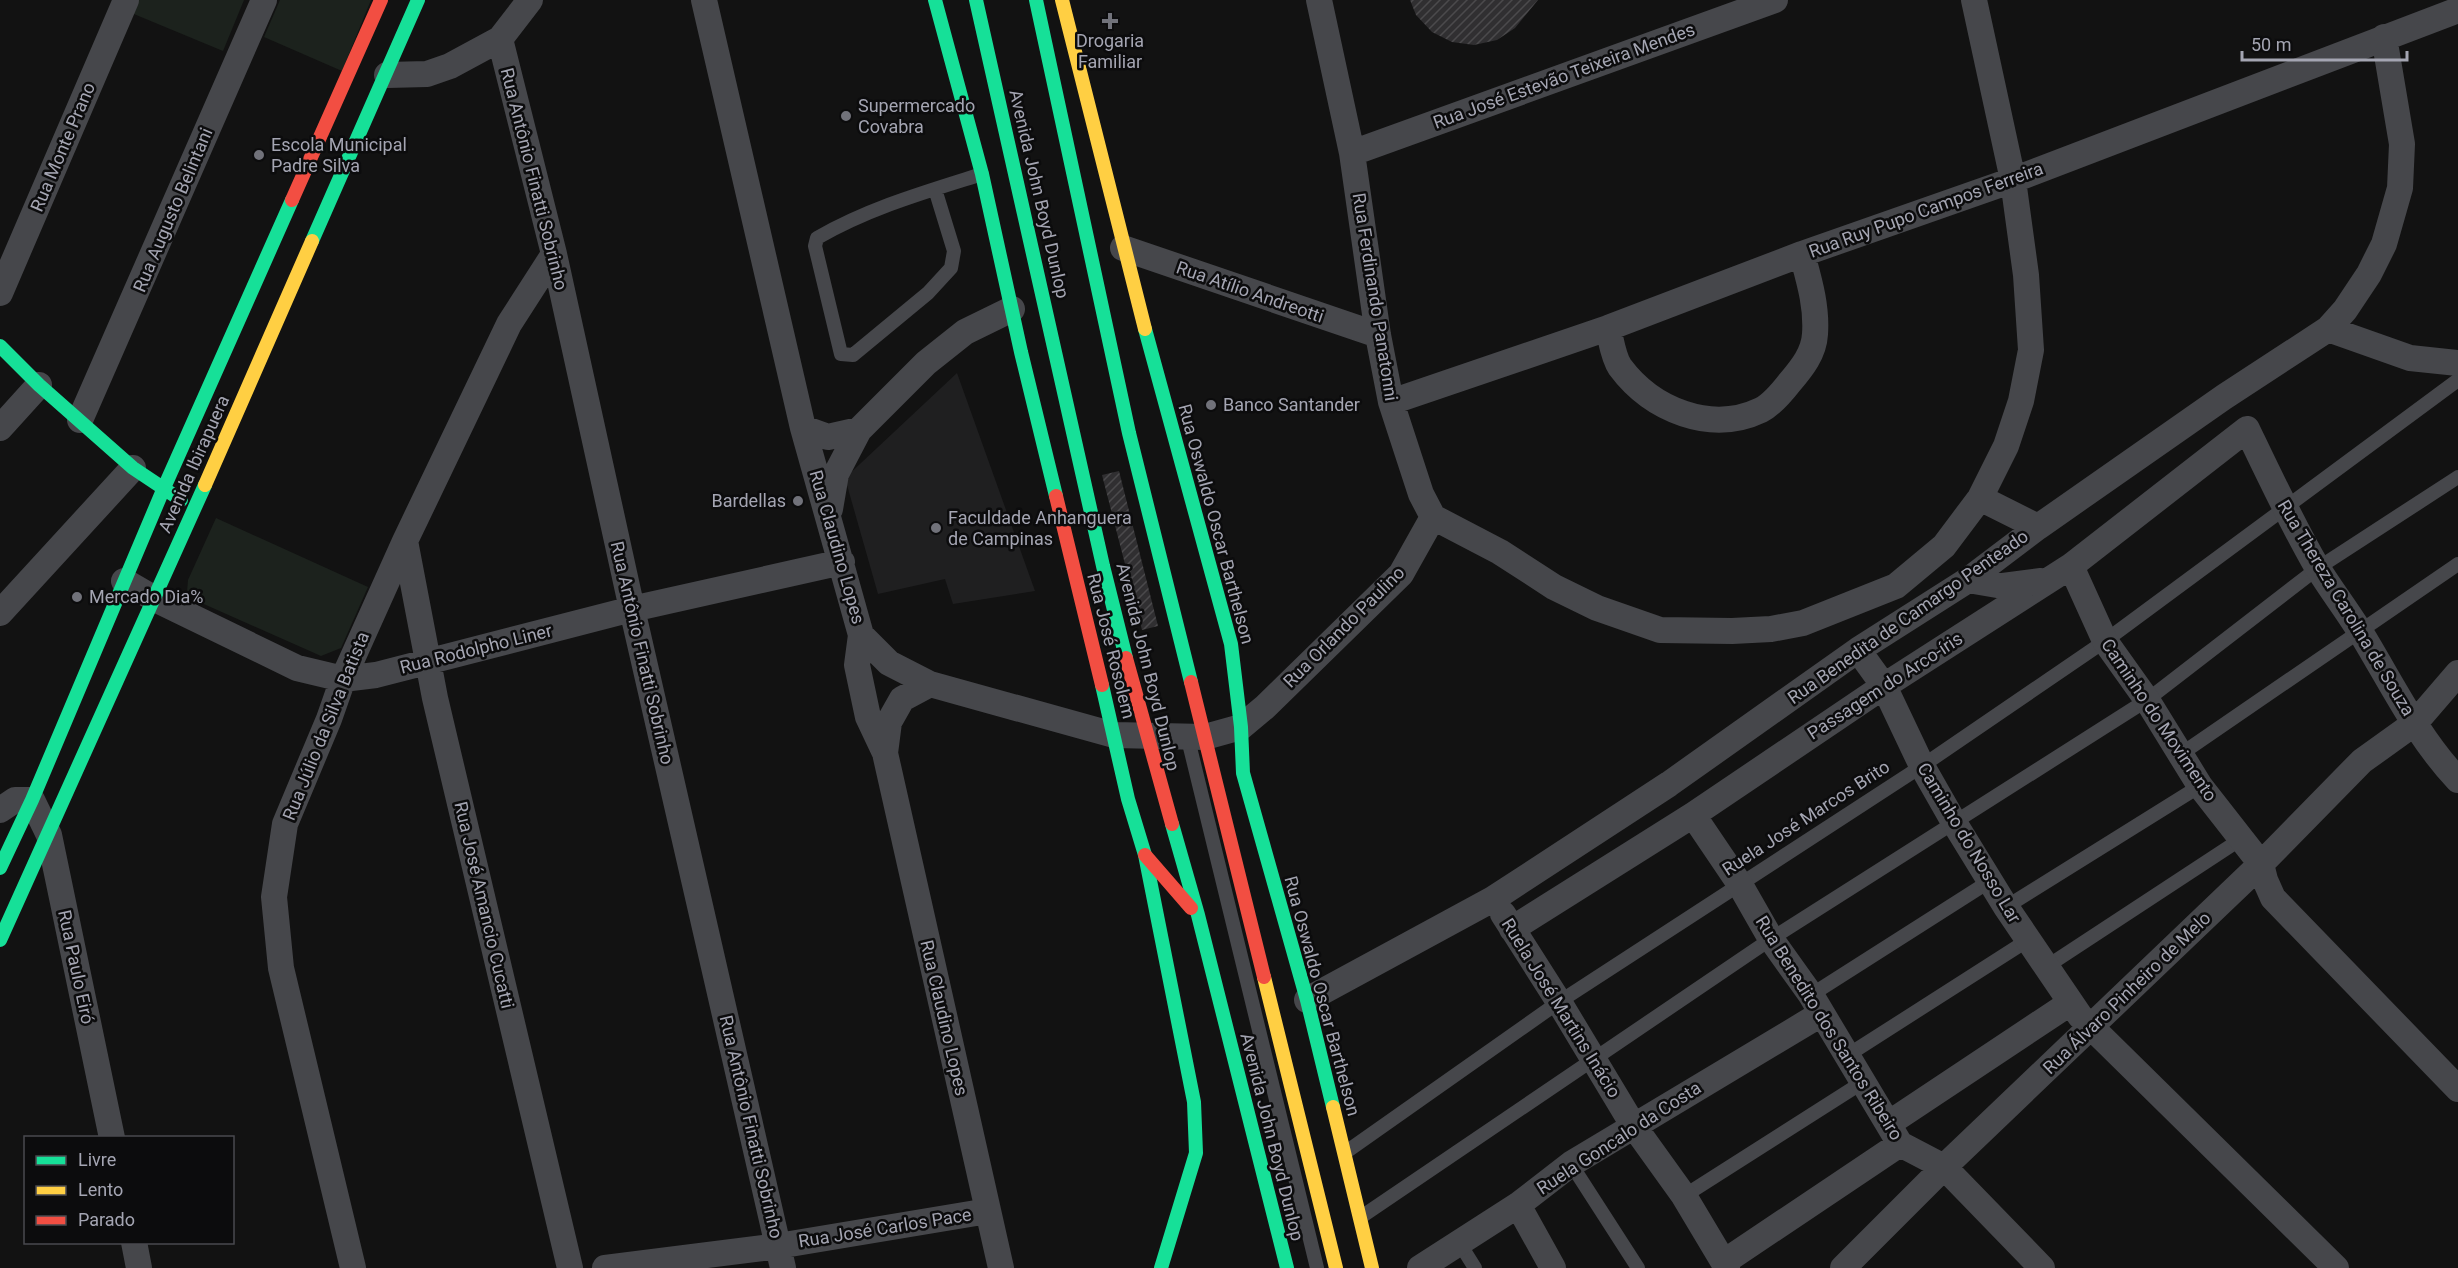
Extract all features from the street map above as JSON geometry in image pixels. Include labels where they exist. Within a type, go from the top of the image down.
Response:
[{"type":"street","name":"Rua Monte Prano","points":[[0,293],[126,0]]},
{"type":"street","name":"Rua Augusto Belintani","points":[[80,420],[264,0]]},
{"type":"street","name":"Avenida Ibirapuera","points":[[0,868],[32,800],[163,490],[381,0]]},
{"type":"street","name":"Avenida Ibirapuera","points":[[0,940],[155,599],[418,0]]},
{"type":"street","name":"Rua Antônio Finatti Sobrinho","points":[[387,75],[427,74],[450,66],[500,39],[530,0]]},
{"type":"street","name":"Rua Claudino Lopes","points":[[704,0],[803,428],[861,635],[857,664],[868,717],[885,753],[1001,1268]]},
{"type":"street","name":"Rua José Rosolem","points":[[935,0],[982,174],[1128,799],[1144,855],[1194,1112],[1196,1153],[1161,1268]]},
{"type":"street","name":"Avenida John Boyd Dunlop","points":[[976,0],[1103,566],[1153,736],[1287,1268]]},
{"type":"street","name":"Avenida John Boyd Dunlop","points":[[1036,0],[1129,434],[1177,633],[1191,729],[1335,1268]]},
{"type":"street","name":"Rua Oswaldo Oscar Barthelson","points":[[1062,0],[1123,249],[1231,644],[1241,727],[1243,773],[1307,1000],[1372,1268]]},
{"type":"street","name":"Rua Ferdinando Panatonni","points":[[1318,0],[1352,153],[1378,335],[1391,402],[1421,494],[1433,517]]},
{"type":"street","name":"Rua José Estevão Teixeira Mendes","points":[[1352,153],[1775,0]]},
{"type":"street","points":[[1433,517],[1500,552],[1554,587],[1597,608],[1660,630],[1732,631],[1771,629],[1803,623],[1896,586],[1944,546],[1980,498],[2006,446],[2021,401],[2031,350],[2026,275],[2013,180],[1974,0]]},
{"type":"street","name":"Rua Ruy Pupo Campos Ferreira","points":[[1391,402],[1608,328],[1802,254],[2013,180],[2458,10]]},
{"type":"street","name":"Rua Benedita de Camargo Penteado","points":[[1307,1000],[1493,899],[1669,784],[1858,650],[1968,580],[2038,527],[2224,397],[2328,329],[2345,310],[2369,274],[2384,244],[2400,188],[2402,144],[2384,37]]},
{"type":"street","name":"Rua Antônio Finatti Sobrinho","points":[[500,39],[554,254],[632,609],[781,1257]]},
{"type":"street","name":"Rua Atílio Andreotti","points":[[1123,249],[1378,335]]},
{"type":"street","name":"Rua Júlio da Silva Batista","points":[[353,1268],[281,968],[274,897],[285,824],[329,719],[343,679],[405,541],[509,324],[554,254]]},
{"type":"street","points":[[1608,328],[1619,365],[1637,385],[1662,404],[1686,415],[1725,420],[1762,409],[1787,386],[1806,362],[1815,336],[1815,302],[1802,254]]},
{"type":"street","points":[[829,515],[836,474],[859,430],[934,357],[965,332],[1012,309]]},
{"type":"street","points":[[2328,329],[2401,356],[2458,363]]},
{"type":"street","points":[[0,346],[39,385],[133,468],[163,490],[194,508]]},
{"type":"street","points":[[0,428],[39,385]]},
{"type":"street","points":[[803,428],[828,436],[859,430]]},
{"type":"street","name":"Rua Thereza Carolina de Souza","points":[[2247,429],[2285,508],[2318,568],[2359,630],[2415,723],[2444,765],[2458,780]]},
{"type":"street","name":"Passagem do Arco-íris","points":[[1512,928],[1693,815],[1884,686],[2048,581],[2247,429]]},
{"type":"street","points":[[0,613],[133,468]]},
{"type":"street","points":[[1980,498],[2038,527]]},
{"type":"street","name":"Rua Orlando Paulino","points":[[1241,727],[1265,707],[1401,574],[1433,517]]},
{"type":"street","name":"Rua José Amancio Cucatti","points":[[405,541],[428,660],[570,1268]]},
{"type":"street","name":"Rua Rodolpho Liner","points":[[124,581],[155,599],[297,668],[343,679],[376,675],[632,609],[842,562]]},
{"type":"street","name":"Caminho do Movimento","points":[[2070,566],[2105,641],[2147,700],[2200,786],[2261,864]]},
{"type":"street","points":[[1968,580],[2003,586],[2048,581]]},
{"type":"street","points":[[861,635],[889,663],[930,684],[1114,735],[1153,736],[1191,729],[1241,727]]},
{"type":"street","name":"Caminho do Nosso Lar","points":[[1858,650],[1884,686],[1922,766],[1955,824],[2070,1003],[2092,1028],[2336,1268]]},
{"type":"street","name":"Rua Álvaro Pinheiro de Melo","points":[[1843,1268],[1944,1167],[2261,864],[2362,761],[2415,723],[2458,673]]},
{"type":"street","points":[[885,753],[889,722],[902,699],[930,684]]},
{"type":"street","points":[[0,810],[15,800],[32,800]]},
{"type":"street","name":"Rua Paulo Eiró","points":[[32,800],[49,835],[112,1136]]},
{"type":"street","name":"Rua Benedito dos Santos Ribeiro","points":[[1693,815],[1739,883],[1771,939],[1816,1004],[1894,1134],[1944,1167],[2042,1268]]},
{"type":"street","points":[[1144,855],[1198,915]]},
{"type":"street","points":[[2261,864],[2273,898],[2458,1089]]},
{"type":"street","name":"Ruela José Martins Inácio","points":[[1493,899],[1559,1002],[1633,1125],[1684,1196],[1725,1265]]},
{"type":"street","points":[[1725,1265],[1894,1134],[2070,1003]]},
{"type":"street","name":"Ruela Goncalo da Costa","points":[[1420,1268],[1461,1244],[1518,1205],[1571,1164],[1816,1004]]},
{"type":"street","points":[[1518,1205],[1553,1268]]},
{"type":"street","name":"Rua José Carlos Pace","points":[[604,1268],[781,1257],[988,1211]]},
{"type":"street","points":[[134,1244],[139,1268]]},
{"type":"lane","points":[[990,0],[1032,187]]},
{"type":"lane","points":[[1025,11],[1034,33],[1072,197],[1095,336],[1166,626],[1176,681]]},
{"type":"lane","points":[[935,189],[954,251],[951,268],[928,293],[885,331],[853,355],[841,354],[815,246],[817,238],[851,219],[935,189],[982,174]]},
{"type":"lane","points":[[1040,221],[1092,476],[1153,736],[1261,1111],[1299,1268]]},
{"type":"lane","name":"Ruela José Marcos Brito","points":[[1344,1154],[1559,1002],[1922,766],[2105,641],[2458,380]]},
{"type":"lane","points":[[1359,1218],[1771,939],[2147,700],[2318,568],[2458,477]]},
{"type":"lane","points":[[2181,754],[2458,564]]},
{"type":"lane","points":[[1191,729],[1317,1268]]},
{"type":"lane","points":[[2006,906],[2200,786]]},
{"type":"lane","points":[[2046,967],[2241,839]]},
{"type":"lane","points":[[1816,1004],[1990,881]]},
{"type":"lane","points":[[1848,1055],[2028,940]]},
{"type":"lane","points":[[1684,1196],[1863,1082]]},
{"type":"lane","points":[[1571,1164],[1638,1268]]},
{"type":"lane","points":[[1461,1244],[1475,1268]]},
{"type":"shaded area","points":[[135,0],[244,0],[223,51],[129,12]]},
{"type":"shaded area","points":[[280,0],[371,0],[342,71],[264,37]]},
{"type":"shaded area","name":"Faculdade Anhanguera de Campinas","points":[[957,373],[1035,591],[953,604],[945,579],[878,594],[845,478]]},
{"type":"shaded area","points":[[216,518],[368,587],[341,648],[321,656],[197,601],[187,592],[188,580]]},
{"type":"building","points":[[1410,0],[1538,0],[1515,28],[1497,40],[1474,45],[1452,42],[1432,32],[1416,15]]},
{"type":"building","points":[[1119,471],[1158,626],[1142,630],[1102,475]]},
{"type":"traffic: fast","points":[[312,241],[418,0]]},
{"type":"traffic: fast","points":[[935,0],[982,174],[1021,352],[1056,496]]},
{"type":"traffic: fast","points":[[976,0],[1103,566],[1126,658]]},
{"type":"traffic: fast","points":[[1036,0],[1129,433],[1191,682]]},
{"type":"traffic: fast","points":[[0,868],[32,800],[163,490],[292,200]]},
{"type":"traffic: fast","points":[[1145,329],[1231,644],[1241,727],[1243,773],[1307,1000],[1333,1107]]},
{"type":"traffic: fast","points":[[0,346],[39,385],[133,468],[181,500]]},
{"type":"traffic: fast","points":[[0,940],[205,485]]},
{"type":"traffic: fast","points":[[1102,685],[1128,799],[1145,855],[1194,1102],[1196,1153],[1161,1268]]},
{"type":"traffic: fast","points":[[1172,824],[1198,915],[1287,1268]]},
{"type":"traffic: slow","points":[[1062,0],[1145,329]]},
{"type":"traffic: slow","points":[[205,485],[312,241]]},
{"type":"traffic: slow","points":[[1264,977],[1336,1268]]},
{"type":"traffic: slow","points":[[1333,1107],[1372,1268]]},
{"type":"traffic: jam","points":[[292,200],[381,0]]},
{"type":"traffic: jam","points":[[1056,496],[1102,685]]},
{"type":"traffic: jam","points":[[1126,658],[1172,824]]},
{"type":"traffic: jam","points":[[1191,682],[1264,977]]},
{"type":"traffic: jam","points":[[1145,855],[1191,908]]},
{"type":"place","name":"Drogaria Familiar","points":[[1110,21]]},
{"type":"place","name":"Supermercado Covabra","points":[[846,116]]},
{"type":"place","name":"Escola Municipal Padre Silva","points":[[259,155]]},
{"type":"place","name":"Banco Santander","points":[[1211,405]]},
{"type":"place","name":"Bardellas","points":[[798,501]]},
{"type":"place","name":"Faculdade Anhanguera de Campinas","points":[[936,528]]},
{"type":"place","name":"Mercado Dia%","points":[[77,597]]}]
